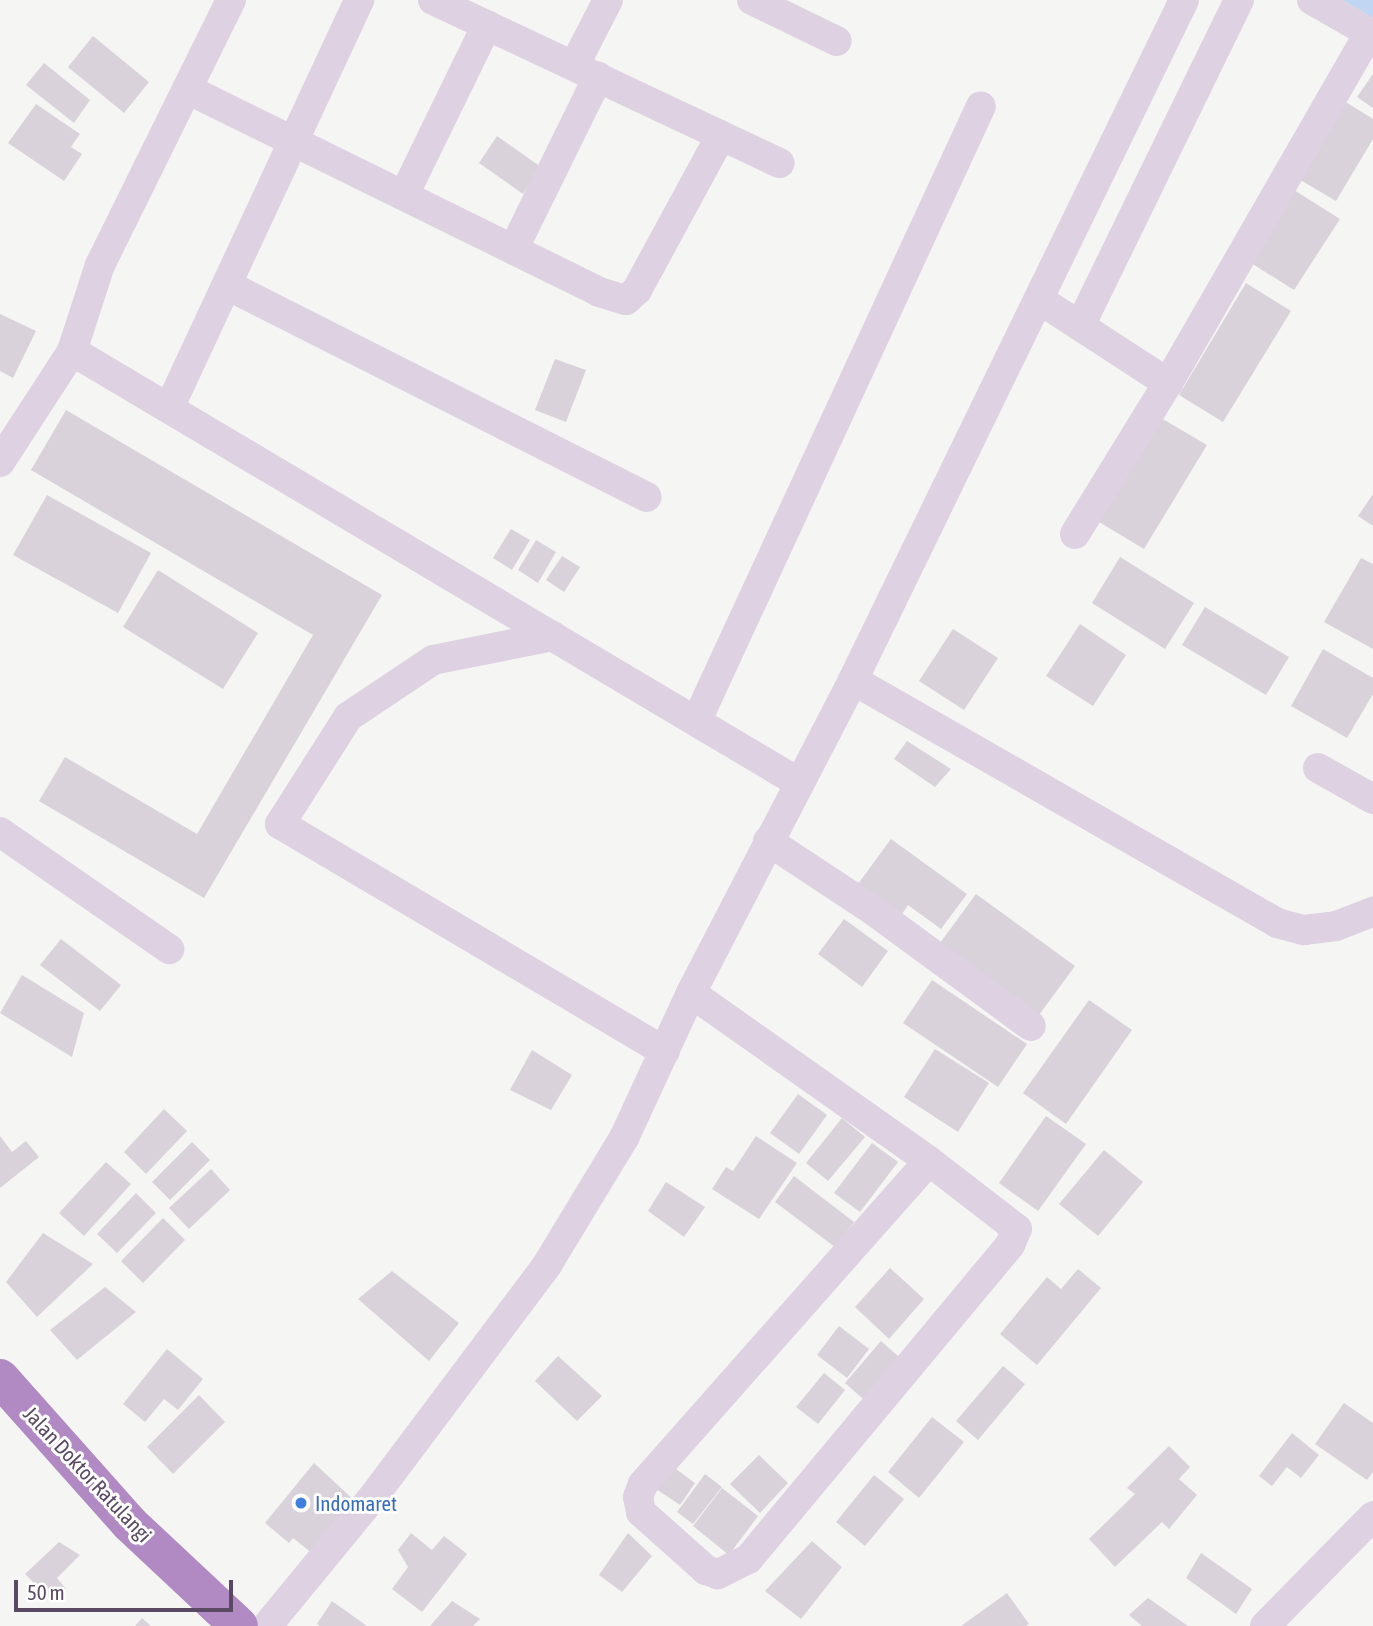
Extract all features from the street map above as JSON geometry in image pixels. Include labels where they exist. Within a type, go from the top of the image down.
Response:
[{"type":"highway","name":"Jalan Doktor Ratulangi","points":[[0,1378],[130,1524],[239,1626]]},
{"type":"street","points":[[0,462],[72,351],[100,265],[231,0]]},
{"type":"street","points":[[170,406],[359,0]]},
{"type":"street","points":[[433,0],[780,163]]},
{"type":"street","points":[[514,248],[586,72],[608,0]]},
{"type":"street","points":[[752,0],[837,41]]},
{"type":"street","points":[[267,1626],[373,1497],[547,1265],[624,1138],[691,993],[853,680],[1184,0]]},
{"type":"street","points":[[1080,326],[1240,0]]},
{"type":"street","points":[[1075,534],[1168,383],[1371,34],[1312,0]]},
{"type":"street","points":[[404,195],[487,25]]},
{"type":"street","points":[[187,89],[599,292],[626,300],[637,290],[721,135]]},
{"type":"street","points":[[697,720],[981,107]]},
{"type":"street","points":[[227,285],[646,497]]},
{"type":"street","points":[[1040,300],[1168,383]]},
{"type":"street","points":[[72,351],[170,406],[798,782]]},
{"type":"street","points":[[553,636],[433,660],[348,717],[280,824],[665,1052]]},
{"type":"street","points":[[853,680],[1277,923],[1304,930],[1336,926],[1373,912]]},
{"type":"street","points":[[1318,768],[1373,800]]},
{"type":"street","points":[[0,832],[169,949]]},
{"type":"street","points":[[768,841],[871,909],[1031,1026]]},
{"type":"street","points":[[691,993],[929,1161],[1014,1223],[1015,1236],[748,1559],[718,1574],[706,1570],[641,1512],[638,1497],[643,1484],[929,1161]]},
{"type":"street","points":[[1265,1626],[1373,1516]]},
{"type":"shaded area","points":[[1342,0],[1373,0],[1373,18]]},
{"type":"building","points":[[93,36],[149,82],[124,113],[68,67]]},
{"type":"building","points":[[44,63],[90,100],[74,123],[26,85]]},
{"type":"building","points":[[1373,74],[1373,108],[1357,97]]},
{"type":"building","points":[[1344,101],[1373,119],[1373,139],[1336,201],[1297,178]]},
{"type":"building","points":[[36,104],[80,134],[71,147],[82,154],[64,181],[8,143]]},
{"type":"building","points":[[497,136],[541,167],[523,194],[479,163]]},
{"type":"building","points":[[1294,190],[1340,219],[1294,290],[1248,261]]},
{"type":"building","points":[[1246,283],[1291,311],[1223,422],[1179,395]]},
{"type":"building","points":[[0,314],[36,331],[13,378],[0,371]]},
{"type":"building","points":[[555,359],[586,370],[566,422],[535,410]]},
{"type":"building","points":[[66,410],[382,595],[204,898],[39,801],[65,757],[197,834],[313,635],[31,470]]},
{"type":"building","points":[[1156,415],[1207,445],[1144,549],[1094,519]]},
{"type":"building","points":[[1373,494],[1373,526],[1358,516]]},
{"type":"building","points":[[47,495],[151,553],[118,613],[13,555]]},
{"type":"building","points":[[511,529],[530,540],[512,570],[493,558]]},
{"type":"building","points":[[536,540],[556,552],[538,583],[518,570]]},
{"type":"building","points":[[562,556],[580,567],[564,592],[546,580]]},
{"type":"building","points":[[1120,557],[1194,603],[1165,649],[1092,603]]},
{"type":"building","points":[[1361,558],[1373,564],[1373,649],[1324,622]]},
{"type":"building","points":[[158,570],[258,633],[223,689],[123,627]]},
{"type":"building","points":[[1205,607],[1289,657],[1266,695],[1182,645]]},
{"type":"building","points":[[1080,624],[1126,655],[1093,706],[1046,676]]},
{"type":"building","points":[[953,629],[998,658],[964,710],[919,681]]},
{"type":"building","points":[[1323,649],[1373,678],[1373,694],[1347,738],[1291,706]]},
{"type":"building","points":[[907,741],[951,769],[935,787],[894,759]]},
{"type":"building","points":[[891,839],[967,894],[941,929],[908,905],[898,920],[855,888]]},
{"type":"building","points":[[976,894],[1075,966],[1039,1015],[940,943]]},
{"type":"building","points":[[844,919],[888,951],[862,987],[818,954]]},
{"type":"building","points":[[61,939],[121,985],[100,1011],[40,965]]},
{"type":"building","points":[[22,975],[84,1013],[72,1057],[0,1013]]},
{"type":"building","points":[[932,980],[1027,1044],[998,1087],[903,1023]]},
{"type":"building","points":[[1089,1000],[1132,1030],[1066,1124],[1023,1093]]},
{"type":"building","points":[[935,1049],[989,1083],[958,1132],[904,1097]]},
{"type":"building","points":[[532,1050],[572,1075],[551,1110],[510,1090]]},
{"type":"building","points":[[798,1094],[827,1115],[799,1154],[770,1133]]},
{"type":"building","points":[[164,1109],[187,1131],[146,1174],[124,1152]]},
{"type":"building","points":[[1046,1116],[1086,1144],[1038,1211],[999,1183]]},
{"type":"building","points":[[842,1118],[865,1137],[828,1181],[806,1163]]},
{"type":"building","points":[[0,1136],[12,1152],[26,1141],[39,1157],[0,1188]]},
{"type":"building","points":[[756,1136],[797,1163],[759,1219],[712,1189],[726,1167],[733,1171]]},
{"type":"building","points":[[192,1142],[210,1160],[170,1200],[152,1182]]},
{"type":"building","points":[[872,1143],[898,1162],[860,1212],[834,1193]]},
{"type":"building","points":[[1104,1150],[1143,1182],[1098,1236],[1059,1204]]},
{"type":"building","points":[[106,1162],[131,1184],[84,1236],[59,1213]]},
{"type":"building","points":[[211,1169],[230,1190],[189,1229],[169,1208]]},
{"type":"building","points":[[794,1176],[854,1222],[835,1247],[775,1202]]},
{"type":"building","points":[[666,1182],[705,1207],[684,1237],[648,1211]]},
{"type":"building","points":[[136,1193],[156,1213],[117,1253],[97,1234]]},
{"type":"building","points":[[163,1218],[185,1240],[143,1283],[121,1261]]},
{"type":"building","points":[[43,1233],[93,1264],[37,1317],[6,1282]]},
{"type":"building","points":[[890,1268],[924,1299],[889,1339],[855,1307]]},
{"type":"building","points":[[1078,1269],[1101,1288],[1037,1365],[1000,1334],[1047,1277],[1061,1289]]},
{"type":"building","points":[[392,1271],[459,1323],[429,1361],[358,1299]]},
{"type":"building","points":[[105,1287],[136,1312],[77,1360],[50,1330]]},
{"type":"building","points":[[839,1326],[869,1349],[847,1378],[817,1355]]},
{"type":"building","points":[[881,1341],[908,1365],[872,1407],[845,1383]]},
{"type":"building","points":[[167,1349],[203,1379],[178,1410],[164,1399],[145,1422],[123,1404]]},
{"type":"building","points":[[558,1356],[602,1396],[577,1421],[535,1381]]},
{"type":"building","points":[[1003,1366],[1025,1384],[978,1440],[956,1421]]},
{"type":"building","points":[[824,1373],[845,1390],[818,1424],[796,1407]]},
{"type":"building","points":[[199,1395],[225,1422],[173,1474],[147,1447]]},
{"type":"building","points":[[1344,1403],[1373,1423],[1373,1472],[1367,1480],[1315,1444]]},
{"type":"building","points":[[932,1417],[964,1442],[919,1498],[888,1472]]},
{"type":"building","points":[[1292,1433],[1319,1455],[1301,1478],[1287,1467],[1272,1486],[1259,1476]]},
{"type":"building","points":[[1169,1446],[1190,1467],[1179,1479],[1197,1495],[1169,1529],[1162,1522],[1115,1567],[1089,1539],[1135,1494],[1127,1488]]},
{"type":"building","points":[[759,1455],[788,1483],[760,1513],[730,1484]]},
{"type":"building","points":[[314,1463],[356,1502],[313,1554],[293,1538],[289,1543],[265,1523]]},
{"type":"building","points":[[672,1466],[695,1483],[680,1505],[656,1489]]},
{"type":"building","points":[[705,1474],[722,1487],[693,1524],[677,1512]]},
{"type":"building","points":[[874,1475],[904,1499],[865,1546],[836,1522]]},
{"type":"building","points":[[722,1488],[758,1516],[729,1555],[693,1526]]},
{"type":"building","points":[[411,1533],[432,1550],[444,1536],[467,1554],[422,1612],[392,1589],[408,1567],[398,1550]]},
{"type":"building","points":[[628,1533],[652,1556],[622,1592],[599,1575]]},
{"type":"building","points":[[812,1541],[842,1567],[801,1619],[765,1591]]},
{"type":"building","points":[[59,1542],[80,1555],[57,1578],[66,1589],[51,1600],[25,1574]]},
{"type":"building","points":[[1201,1553],[1252,1589],[1236,1614],[1186,1578]]},
{"type":"building","points":[[1007,1593],[1029,1624],[961,1626]]},
{"type":"building","points":[[1148,1598],[1188,1626],[1142,1626],[1129,1615]]},
{"type":"building","points":[[332,1601],[367,1626],[317,1624]]},
{"type":"building","points":[[452,1601],[480,1619],[473,1626],[430,1626]]},
{"type":"building","points":[[142,1618],[151,1626],[135,1626]]},
{"type":"place","name":"Indomaret","points":[[301,1503]]}]
